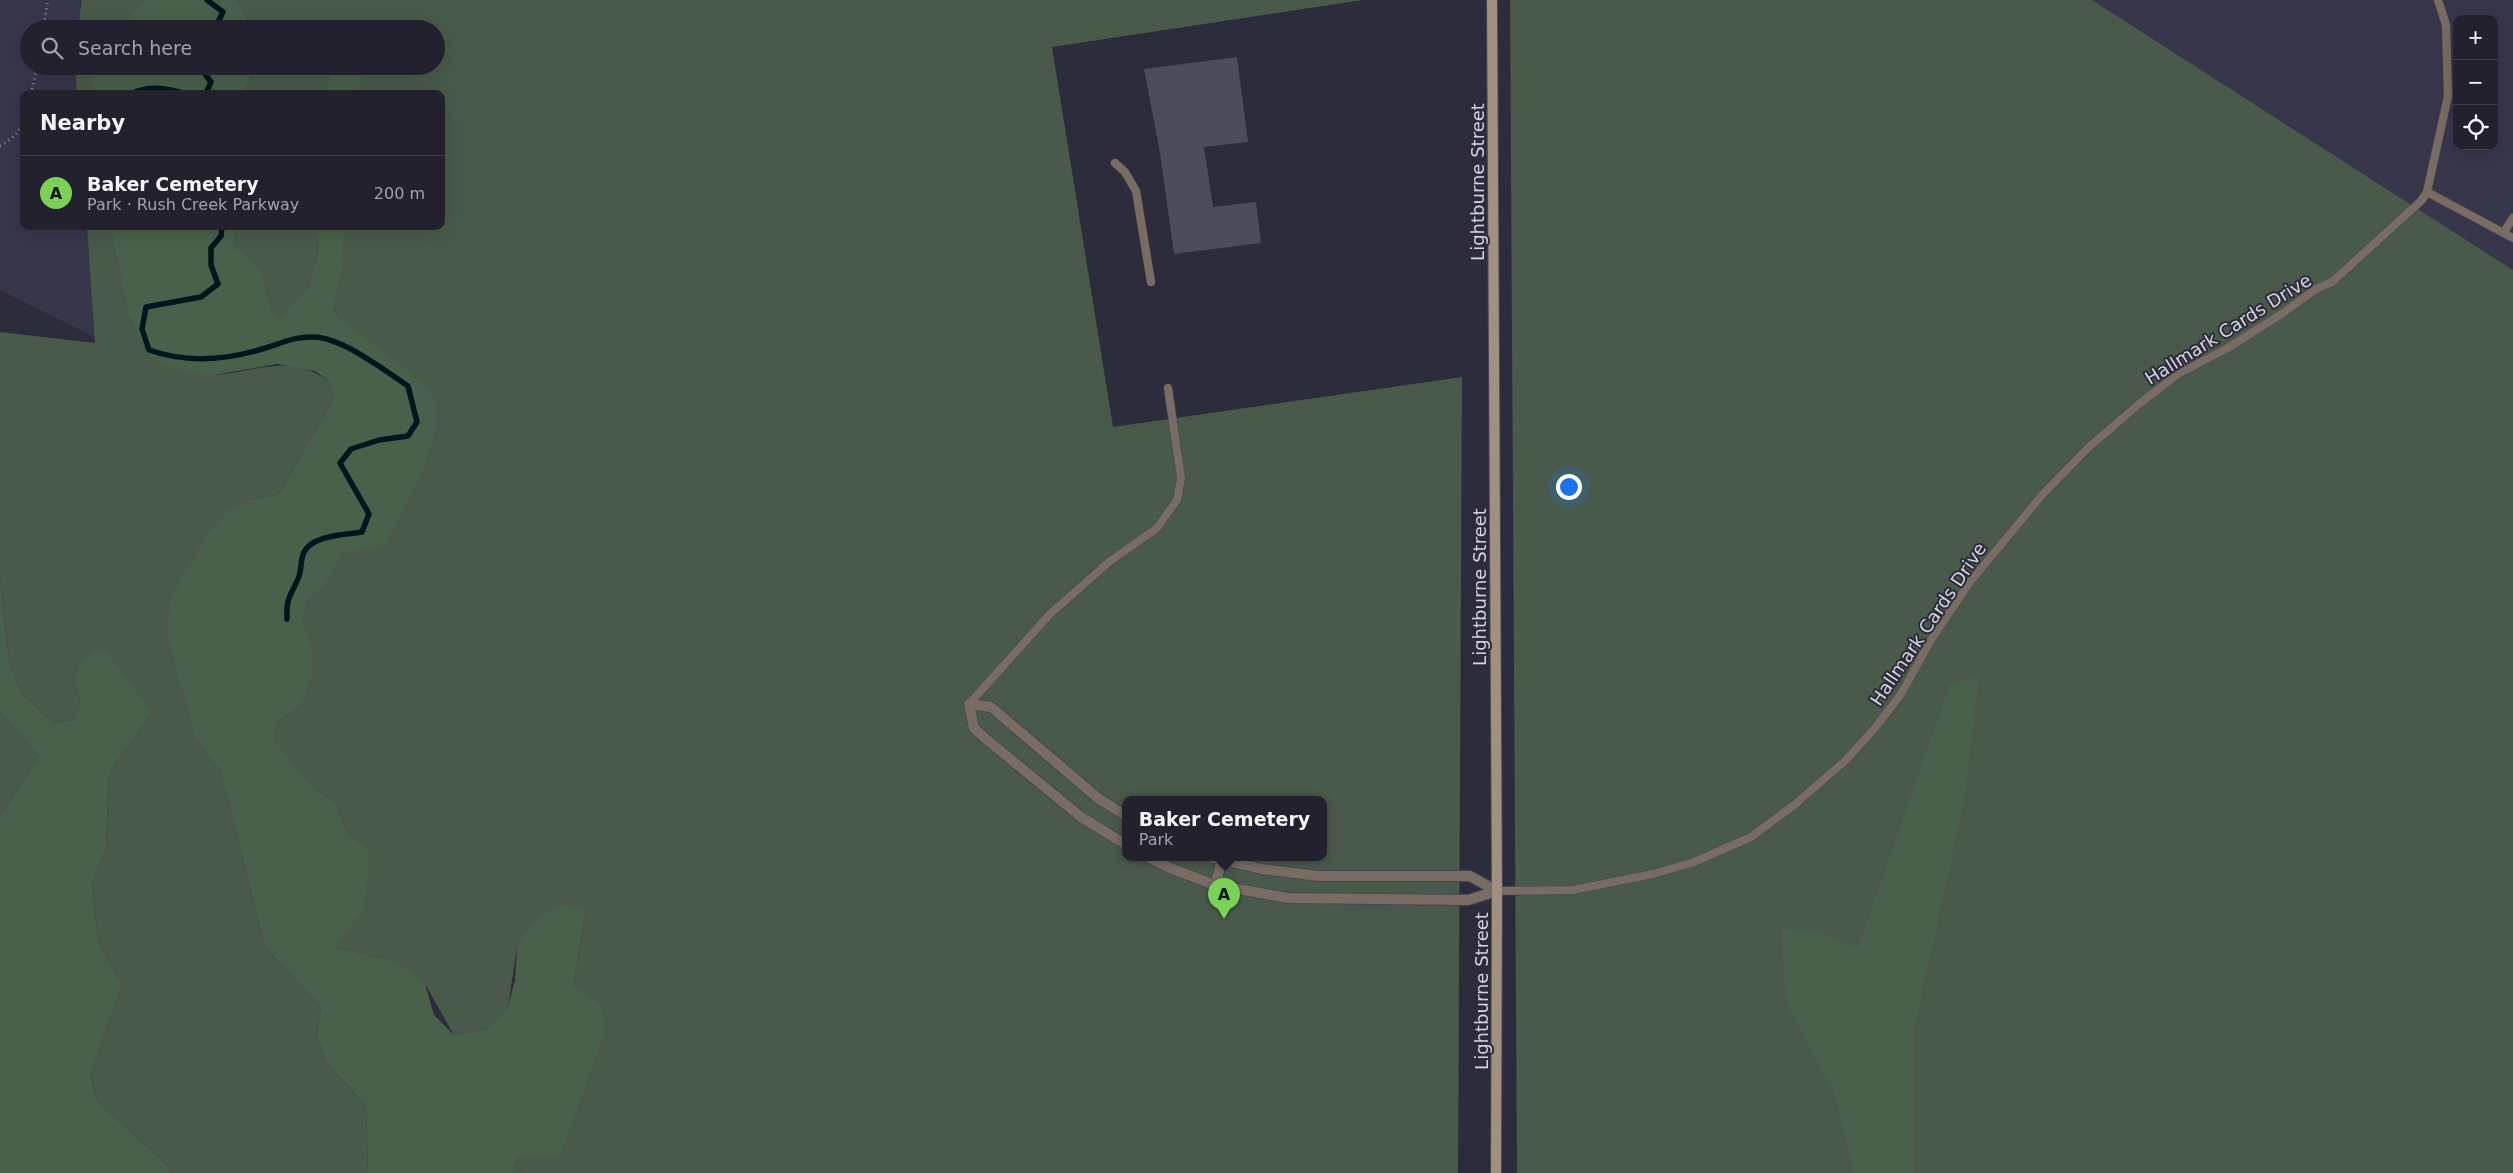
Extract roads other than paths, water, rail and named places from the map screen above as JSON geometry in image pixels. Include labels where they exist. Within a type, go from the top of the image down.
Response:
[{"type":"main road","name":"Lightburne Street","points":[[1492,0],[1497,891],[1496,1173]]},
{"type":"street","points":[[1122,813],[1099,799],[991,706],[969,704],[974,728],[986,739],[1081,817],[1122,842]]},
{"type":"street","points":[[1156,861],[1215,885],[1257,894],[1316,900],[1468,900],[1497,891]]},
{"type":"street","points":[[1215,885],[1218,861]]},
{"type":"street","points":[[1230,861],[1320,876],[1470,876],[1497,891]]},
{"type":"lane","name":"Hallmark Cards Drive","points":[[1497,891],[1573,890],[1653,874],[1694,862],[1751,837],[1793,806],[1846,760],[1875,728],[1901,694],[1931,640],[1970,582],[2036,501],[2089,447],[2138,404],[2178,374],[2226,349],[2283,313],[2316,289],[2332,282],[2421,201],[2427,192],[2448,96],[2446,25],[2438,0]]},
{"type":"lane","points":[[1114,163],[1124,172],[1136,191],[1151,282]]},
{"type":"lane","points":[[2427,192],[2513,238]]},
{"type":"lane","points":[[2504,232],[2513,218]]},
{"type":"lane","points":[[969,704],[1050,614],[1109,562],[1157,528],[1177,500],[1182,478],[1168,388]]},
{"type":"waterway","points":[[207,0],[223,12],[219,20]]},
{"type":"waterway","points":[[206,75],[211,82],[207,90]]},
{"type":"waterway","points":[[142,90],[152,88],[173,90]]},
{"type":"waterway","points":[[222,230],[221,236],[211,248],[211,265],[218,284],[201,297],[146,307],[142,329],[149,350],[177,357],[220,358],[248,353],[300,338],[314,337],[325,339],[338,343],[363,356],[408,386],[417,422],[408,436],[379,440],[351,449],[340,463],[369,514],[362,532],[322,539],[308,546],[304,552],[299,576],[288,602],[287,619]]},
{"type":"place","name":"Baker Cemetery","points":[[1224,919]]}]
